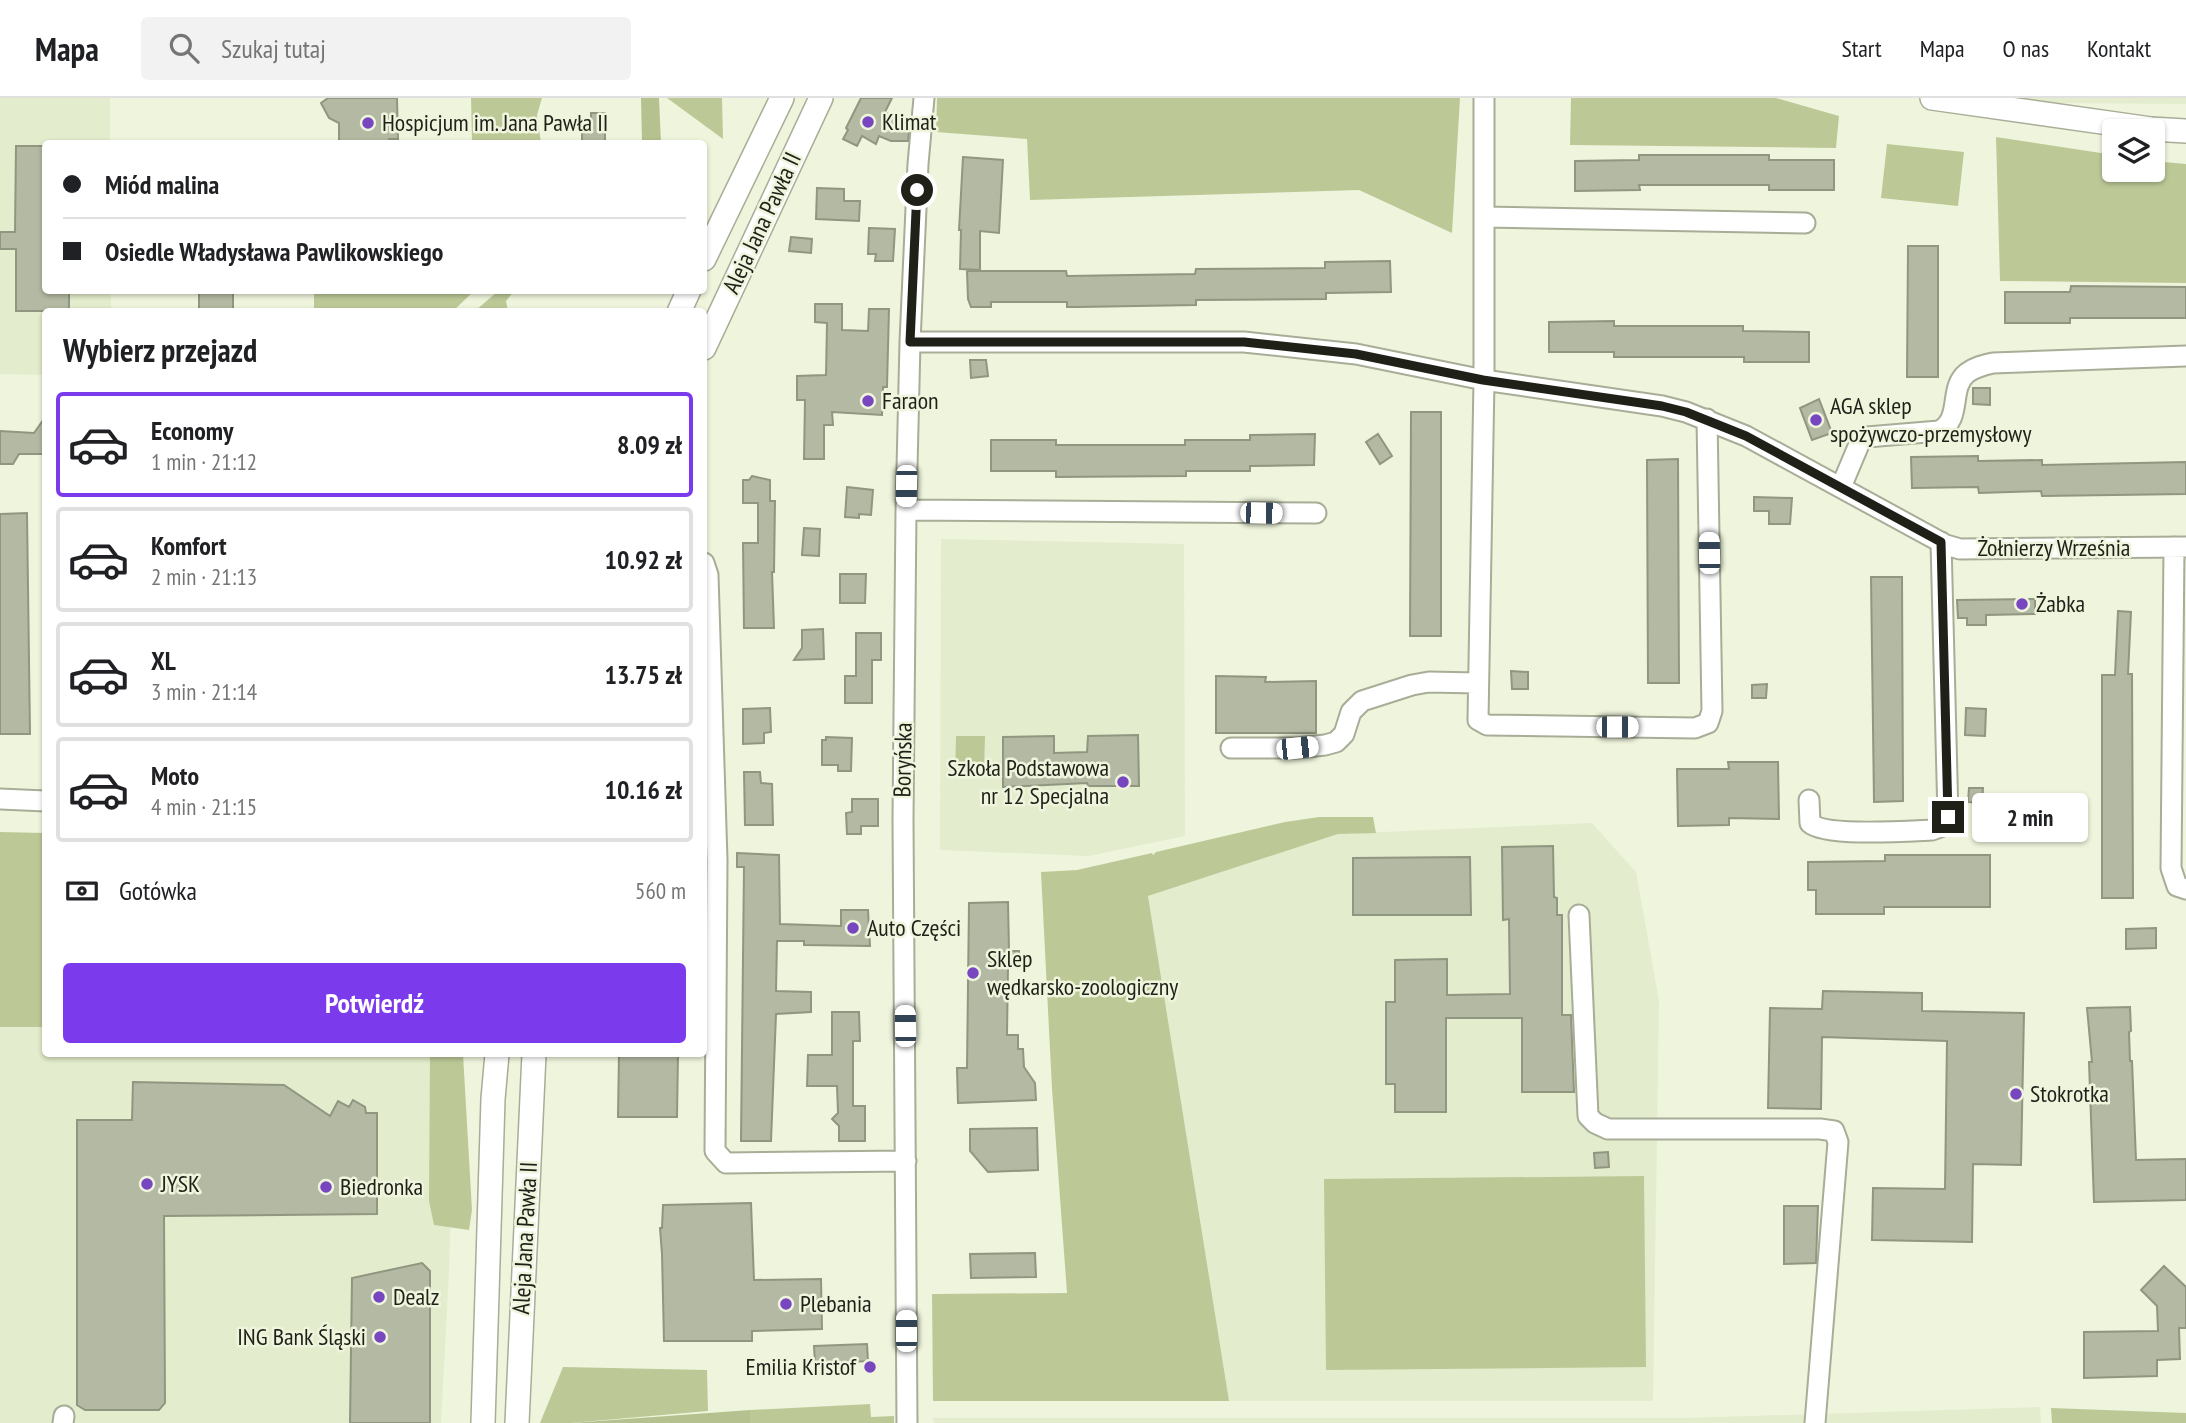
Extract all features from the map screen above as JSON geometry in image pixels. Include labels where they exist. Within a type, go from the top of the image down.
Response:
[{"type":"street","name":"Aleja Jana Pawła II","points":[[707,253],[782,98]]},
{"type":"street","name":"Aleja Jana Pawła II","points":[[707,342],[821,98]]},
{"type":"street","name":"Boryńska","points":[[907,1423],[903,829],[906,510],[910,342],[918,164],[924,98]]},
{"type":"street","points":[[1483,98],[1483,380],[1478,720],[1487,725],[1695,728],[1708,723],[1712,711],[1707,419]]},
{"type":"street","points":[[1932,98],[2186,131]]},
{"type":"street","points":[[1483,217],[1805,223]]},
{"type":"street","name":"Żołnierzy Września","points":[[910,342],[1244,342],[1356,354],[1483,380],[1662,406],[1707,419],[1746,436],[1941,542],[1960,549],[2180,547]]},
{"type":"street","points":[[1840,487],[1860,442],[1867,437],[1939,431],[1946,427],[1953,417],[1960,381],[1978,368],[1993,363],[2186,356]]},
{"type":"street","points":[[906,510],[1316,513]]},
{"type":"street","points":[[1809,800],[1810,823],[1816,828],[1852,831],[1932,830],[1943,826],[1948,817],[1941,542]]},
{"type":"street","points":[[2180,547],[2171,868],[2178,886],[2186,889]]},
{"type":"street","points":[[707,572],[717,860],[715,1151],[726,1163],[906,1161]]},
{"type":"street","points":[[1231,748],[1297,748],[1325,745],[1336,742],[1344,734],[1351,712],[1362,701],[1429,682],[1477,682]]},
{"type":"street","points":[[0,799],[42,800]]},
{"type":"street","points":[[1579,915],[1588,1116],[1595,1123],[1608,1129],[1834,1131],[1839,1142],[1815,1423]]},
{"type":"street","name":"Aleja Jana Pawła II","points":[[483,1423],[493,1098],[497,1057]]},
{"type":"street","name":"Aleja Jana Pawła II","points":[[517,1423],[534,1057]]},
{"type":"shaded area","points":[[0,98],[110,98],[110,140],[42,140],[42,294],[111,294],[111,308],[42,308],[42,375],[0,374]]},
{"type":"shaded area","points":[[471,98],[542,98],[537,115],[541,140],[472,140]]},
{"type":"shaded area","points":[[641,98],[659,98],[661,140],[642,140]]},
{"type":"shaded area","points":[[667,98],[722,98],[723,139]]},
{"type":"shaded area","points":[[937,98],[1460,98],[1452,233],[1359,190],[1030,200],[1027,139],[936,132]]},
{"type":"shaded area","points":[[1571,98],[1776,98],[1839,116],[1836,148],[1570,145]]},
{"type":"shaded area","points":[[1953,98],[2186,98],[2186,104],[1952,102]]},
{"type":"shaded area","points":[[1996,137],[2102,153],[2102,182],[2165,182],[2165,162],[2186,164],[2186,283],[2000,281]]},
{"type":"shaded area","points":[[1887,144],[1964,152],[1958,206],[1881,198]]},
{"type":"shaded area","points":[[314,294],[471,294],[456,308],[314,308]]},
{"type":"shaded area","points":[[495,294],[512,294],[506,301],[507,308],[478,308]]},
{"type":"shaded area","points":[[941,539],[1184,544],[1185,836],[1089,856],[940,850]]},
{"type":"shaded area","points":[[956,736],[985,736],[984,773],[955,773]]},
{"type":"shaded area","points":[[1319,817],[1373,817],[1376,833],[1338,834],[1148,896],[1229,1401],[933,1401],[932,1294],[1067,1293],[1052,1089],[1041,872],[1077,870],[1152,853],[1153,855],[1156,852],[1285,822]]},
{"type":"shaded area","points":[[1592,823],[1636,872],[1659,1001],[1653,1401],[1229,1401],[1148,896],[1338,834]]},
{"type":"shaded area","points":[[0,832],[42,833],[42,1027],[0,1027]]},
{"type":"shaded area","points":[[0,1027],[42,1027],[42,1057],[456,1057],[441,1423],[0,1423]]},
{"type":"shaded area","points":[[430,1057],[463,1057],[472,1210],[469,1230],[434,1225],[429,1201]]},
{"type":"shaded area","points":[[1644,1176],[1646,1367],[1326,1370],[1324,1179]]},
{"type":"shaded area","points":[[563,1367],[707,1370],[708,1411],[571,1423],[540,1423]]},
{"type":"shaded area","points":[[870,1404],[871,1417],[894,1416],[894,1423],[750,1423],[750,1410]]},
{"type":"shaded area","points":[[2040,1407],[2041,1423],[934,1423],[933,1418],[1687,1418]]},
{"type":"shaded area","points":[[2051,1408],[2186,1413],[2186,1423],[2052,1423]]},
{"type":"shaded area","points":[[750,1410],[750,1423],[571,1423]]},
{"type":"building","name":"Hospicjum im. Jana Pawła II","points":[[328,98],[397,98],[398,139],[339,140],[339,123],[329,118],[321,103]]},
{"type":"building","name":"Klimat","points":[[861,98],[892,98],[885,112],[903,122],[910,122],[908,141],[891,141],[879,136],[876,144],[862,136],[857,146],[843,139]]},
{"type":"building","points":[[591,113],[605,113],[605,140],[582,140],[582,125],[591,125]]},
{"type":"building","points":[[16,146],[42,146],[42,294],[69,294],[69,308],[16,311],[16,249],[0,249],[0,232],[15,232]]},
{"type":"building","points":[[1639,155],[1769,155],[1769,160],[1834,160],[1834,190],[1769,190],[1769,185],[1639,185],[1640,190],[1575,191],[1575,161],[1639,160]]},
{"type":"building","points":[[963,157],[1003,160],[999,233],[980,231],[980,270],[960,269]]},
{"type":"building","points":[[817,188],[844,189],[844,201],[860,201],[859,221],[816,219]]},
{"type":"building","points":[[869,228],[895,229],[893,261],[875,261],[876,254],[868,254]]},
{"type":"building","points":[[791,237],[812,239],[811,253],[789,251]]},
{"type":"building","points":[[1908,246],[1938,246],[1938,377],[1907,377]]},
{"type":"building","points":[[1390,261],[1391,292],[1326,293],[1326,299],[1196,300],[1196,305],[1078,307],[1067,307],[1067,302],[991,302],[991,307],[971,307],[968,299],[967,271],[1066,271],[1067,276],[1195,274],[1196,269],[1325,268],[1325,262]]},
{"type":"building","points":[[2071,286],[2186,287],[2186,318],[2070,318],[2070,323],[2005,323],[2005,292],[2070,292]]},
{"type":"building","points":[[199,294],[233,294],[233,308],[199,308]]},
{"type":"building","points":[[815,304],[842,304],[842,330],[868,331],[869,309],[889,309],[887,387],[883,387],[882,415],[832,412],[833,425],[824,425],[824,459],[804,459],[805,400],[797,400],[797,376],[826,375],[827,323],[815,322]]},
{"type":"building","points":[[1614,321],[1614,326],[1743,326],[1743,331],[1809,332],[1809,362],[1744,362],[1744,357],[1614,357],[1614,352],[1549,352],[1549,322]]},
{"type":"building","points":[[970,360],[986,360],[988,376],[971,378]]},
{"type":"building","points":[[1973,388],[1990,388],[1990,405],[1973,404]]},
{"type":"building","name":"AGA sklep spożywczo-przemysłowy","points":[[1819,399],[1832,433],[1812,440],[1800,408]]},
{"type":"building","points":[[1411,412],[1441,412],[1441,636],[1410,636]]},
{"type":"building","points":[[42,422],[42,454],[19,454],[13,464],[0,464],[0,431],[34,433]]},
{"type":"building","points":[[1315,434],[1314,465],[1250,466],[1250,471],[1186,471],[1186,476],[1056,477],[1056,471],[991,471],[991,440],[1056,440],[1056,445],[1185,445],[1185,440],[1250,440],[1250,435]]},
{"type":"building","points":[[1378,434],[1392,456],[1380,464],[1366,442]]},
{"type":"building","points":[[1978,456],[1978,461],[2042,460],[2042,465],[2186,462],[2186,494],[2042,496],[2041,491],[1979,493],[1978,487],[1912,488],[1911,457]]},
{"type":"building","points":[[1678,459],[1679,683],[1648,683],[1647,460]]},
{"type":"building","points":[[752,476],[770,480],[770,501],[775,501],[772,572],[774,628],[744,628],[743,543],[758,543],[758,503],[743,503],[743,480],[749,480]]},
{"type":"building","points":[[847,487],[873,490],[871,515],[845,517]]},
{"type":"building","points":[[1754,497],[1792,498],[1790,524],[1769,524],[1769,511],[1754,511]]},
{"type":"building","points":[[27,513],[30,734],[0,734],[0,514]]},
{"type":"building","points":[[804,528],[820,529],[819,556],[802,555]]},
{"type":"building","points":[[840,574],[866,574],[865,603],[840,603]]},
{"type":"building","points":[[1871,577],[1902,577],[1903,801],[1874,802]]},
{"type":"building","points":[[2035,599],[2035,614],[1986,615],[1986,625],[1967,625],[1967,618],[1958,618],[1957,600]]},
{"type":"building","points":[[2118,611],[2131,612],[2128,674],[2132,674],[2133,898],[2102,898],[2102,675],[2115,675]]},
{"type":"building","points":[[823,629],[824,659],[794,660],[802,648],[802,630]]},
{"type":"building","points":[[856,633],[881,633],[881,660],[872,660],[872,703],[845,703],[845,676],[856,676]]},
{"type":"building","points":[[1511,671],[1528,672],[1528,689],[1512,689]]},
{"type":"building","points":[[1216,676],[1266,677],[1265,682],[1316,681],[1316,733],[1216,733]]},
{"type":"building","points":[[1767,684],[1766,698],[1752,698],[1752,685]]},
{"type":"building","points":[[770,708],[771,732],[764,733],[764,743],[743,744],[743,709]]},
{"type":"building","points":[[1966,708],[1986,709],[1985,736],[1965,735]]},
{"type":"building","points":[[1138,735],[1139,786],[1088,786],[1087,783],[1003,787],[1003,737],[1054,736],[1054,753],[1087,752],[1088,736]]},
{"type":"building","points":[[826,737],[852,738],[851,771],[838,771],[838,765],[822,765],[822,740],[826,740]]},
{"type":"building","points":[[1728,762],[1778,762],[1779,819],[1729,818],[1729,825],[1678,826],[1677,769],[1729,769]]},
{"type":"building","points":[[744,772],[760,772],[761,783],[772,784],[773,825],[745,825]]},
{"type":"building","points":[[1969,788],[1983,788],[1982,803],[1968,802]]},
{"type":"building","points":[[852,799],[878,799],[878,826],[861,826],[861,834],[847,834],[846,813],[852,812]]},
{"type":"building","points":[[1553,846],[1554,897],[1557,898],[1557,915],[1562,915],[1562,1015],[1571,1015],[1574,1092],[1522,1092],[1522,1018],[1446,1018],[1446,1112],[1395,1112],[1395,1084],[1386,1084],[1386,1002],[1395,1002],[1395,960],[1447,959],[1447,995],[1510,994],[1509,919],[1503,920],[1502,847]]},
{"type":"building","points":[[737,853],[779,855],[780,924],[841,926],[841,910],[868,910],[870,946],[804,945],[804,941],[777,941],[776,991],[811,992],[811,1012],[776,1014],[771,1141],[741,1141],[744,867],[737,867]]},
{"type":"building","points":[[1885,855],[1990,855],[1990,907],[1884,907],[1884,914],[1816,914],[1816,890],[1808,890],[1808,862],[1885,861]]},
{"type":"building","points":[[1470,857],[1471,915],[1353,915],[1353,858]]},
{"type":"building","points":[[1008,902],[1009,951],[1019,951],[1019,966],[1008,966],[1007,1035],[1018,1035],[1018,1049],[1023,1049],[1024,1067],[1035,1083],[1036,1100],[958,1103],[957,1068],[967,1068],[969,903]]},
{"type":"building","points":[[2156,928],[2156,948],[2126,949],[2126,929]]},
{"type":"building","points":[[1823,991],[1922,993],[1922,1011],[2024,1013],[2021,1165],[1973,1164],[1972,1242],[1872,1240],[1873,1188],[1945,1189],[1947,1041],[1822,1037],[1821,1109],[1768,1108],[1770,1008],[1822,1009]]},
{"type":"building","points":[[2130,1007],[2130,1061],[2136,1160],[2186,1159],[2186,1200],[2094,1202],[2089,1062],[2092,1062],[2087,1008]]},
{"type":"building","points":[[832,1012],[859,1012],[860,1041],[853,1041],[853,1106],[865,1106],[865,1141],[839,1141],[839,1126],[832,1119],[838,1113],[837,1086],[807,1086],[808,1055],[832,1055]]},
{"type":"building","points":[[619,1057],[678,1057],[677,1117],[618,1117]]},
{"type":"building","points":[[133,1082],[284,1085],[330,1116],[338,1101],[349,1107],[353,1100],[365,1107],[366,1113],[377,1113],[377,1214],[164,1216],[165,1403],[159,1410],[85,1410],[77,1405],[77,1120],[132,1120]]},
{"type":"building","points":[[1037,1128],[1038,1170],[988,1172],[970,1151],[970,1129]]},
{"type":"building","points":[[1608,1152],[1609,1167],[1595,1168],[1594,1153]]},
{"type":"building","points":[[751,1203],[754,1280],[821,1279],[822,1329],[752,1331],[752,1341],[664,1341],[660,1228],[663,1205]]},
{"type":"building","points":[[1784,1206],[1818,1206],[1816,1263],[1784,1264]]},
{"type":"building","points":[[1035,1253],[1036,1277],[971,1278],[970,1254]]},
{"type":"building","points":[[422,1263],[430,1271],[430,1423],[350,1423],[352,1278]]},
{"type":"building","points":[[2164,1266],[2186,1287],[2186,1328],[2179,1328],[2180,1359],[2157,1360],[2157,1376],[2084,1378],[2084,1332],[2158,1331],[2157,1306],[2141,1290]]},
{"type":"building","points":[[867,1344],[868,1361],[815,1364],[814,1346]]},
{"type":"place","name":"Klimat","points":[[868,122]]},
{"type":"place","name":"Hospicjum im. Jana Pawła II","points":[[368,123]]},
{"type":"place","name":"Faraon","points":[[868,401]]},
{"type":"place","name":"AGA sklep spożywczo-przemysłowy","points":[[1816,420]]},
{"type":"place","name":"Żabka","points":[[2022,604]]},
{"type":"place","name":"Szkoła Podstawowa nr 12 Specjalna","points":[[1123,782]]},
{"type":"place","name":"Auto Części","points":[[853,928]]},
{"type":"place","name":"Sklep wędkarsko-zoologiczny","points":[[973,973]]},
{"type":"place","name":"Stokrotka","points":[[2016,1094]]},
{"type":"place","name":"JYSK","points":[[147,1184]]},
{"type":"place","name":"Biedronka","points":[[326,1187]]},
{"type":"place","name":"Dealz","points":[[379,1297]]},
{"type":"place","name":"Plebania","points":[[786,1304]]},
{"type":"place","name":"ING Bank Śląski","points":[[380,1337]]},
{"type":"place","name":"Emilia Kristof","points":[[870,1367]]},
{"type":"route","points":[[917,190],[910,342],[1244,342],[1356,354],[1483,380],[1662,406],[1686,412],[1746,436],[1941,542],[1948,817]]}]
